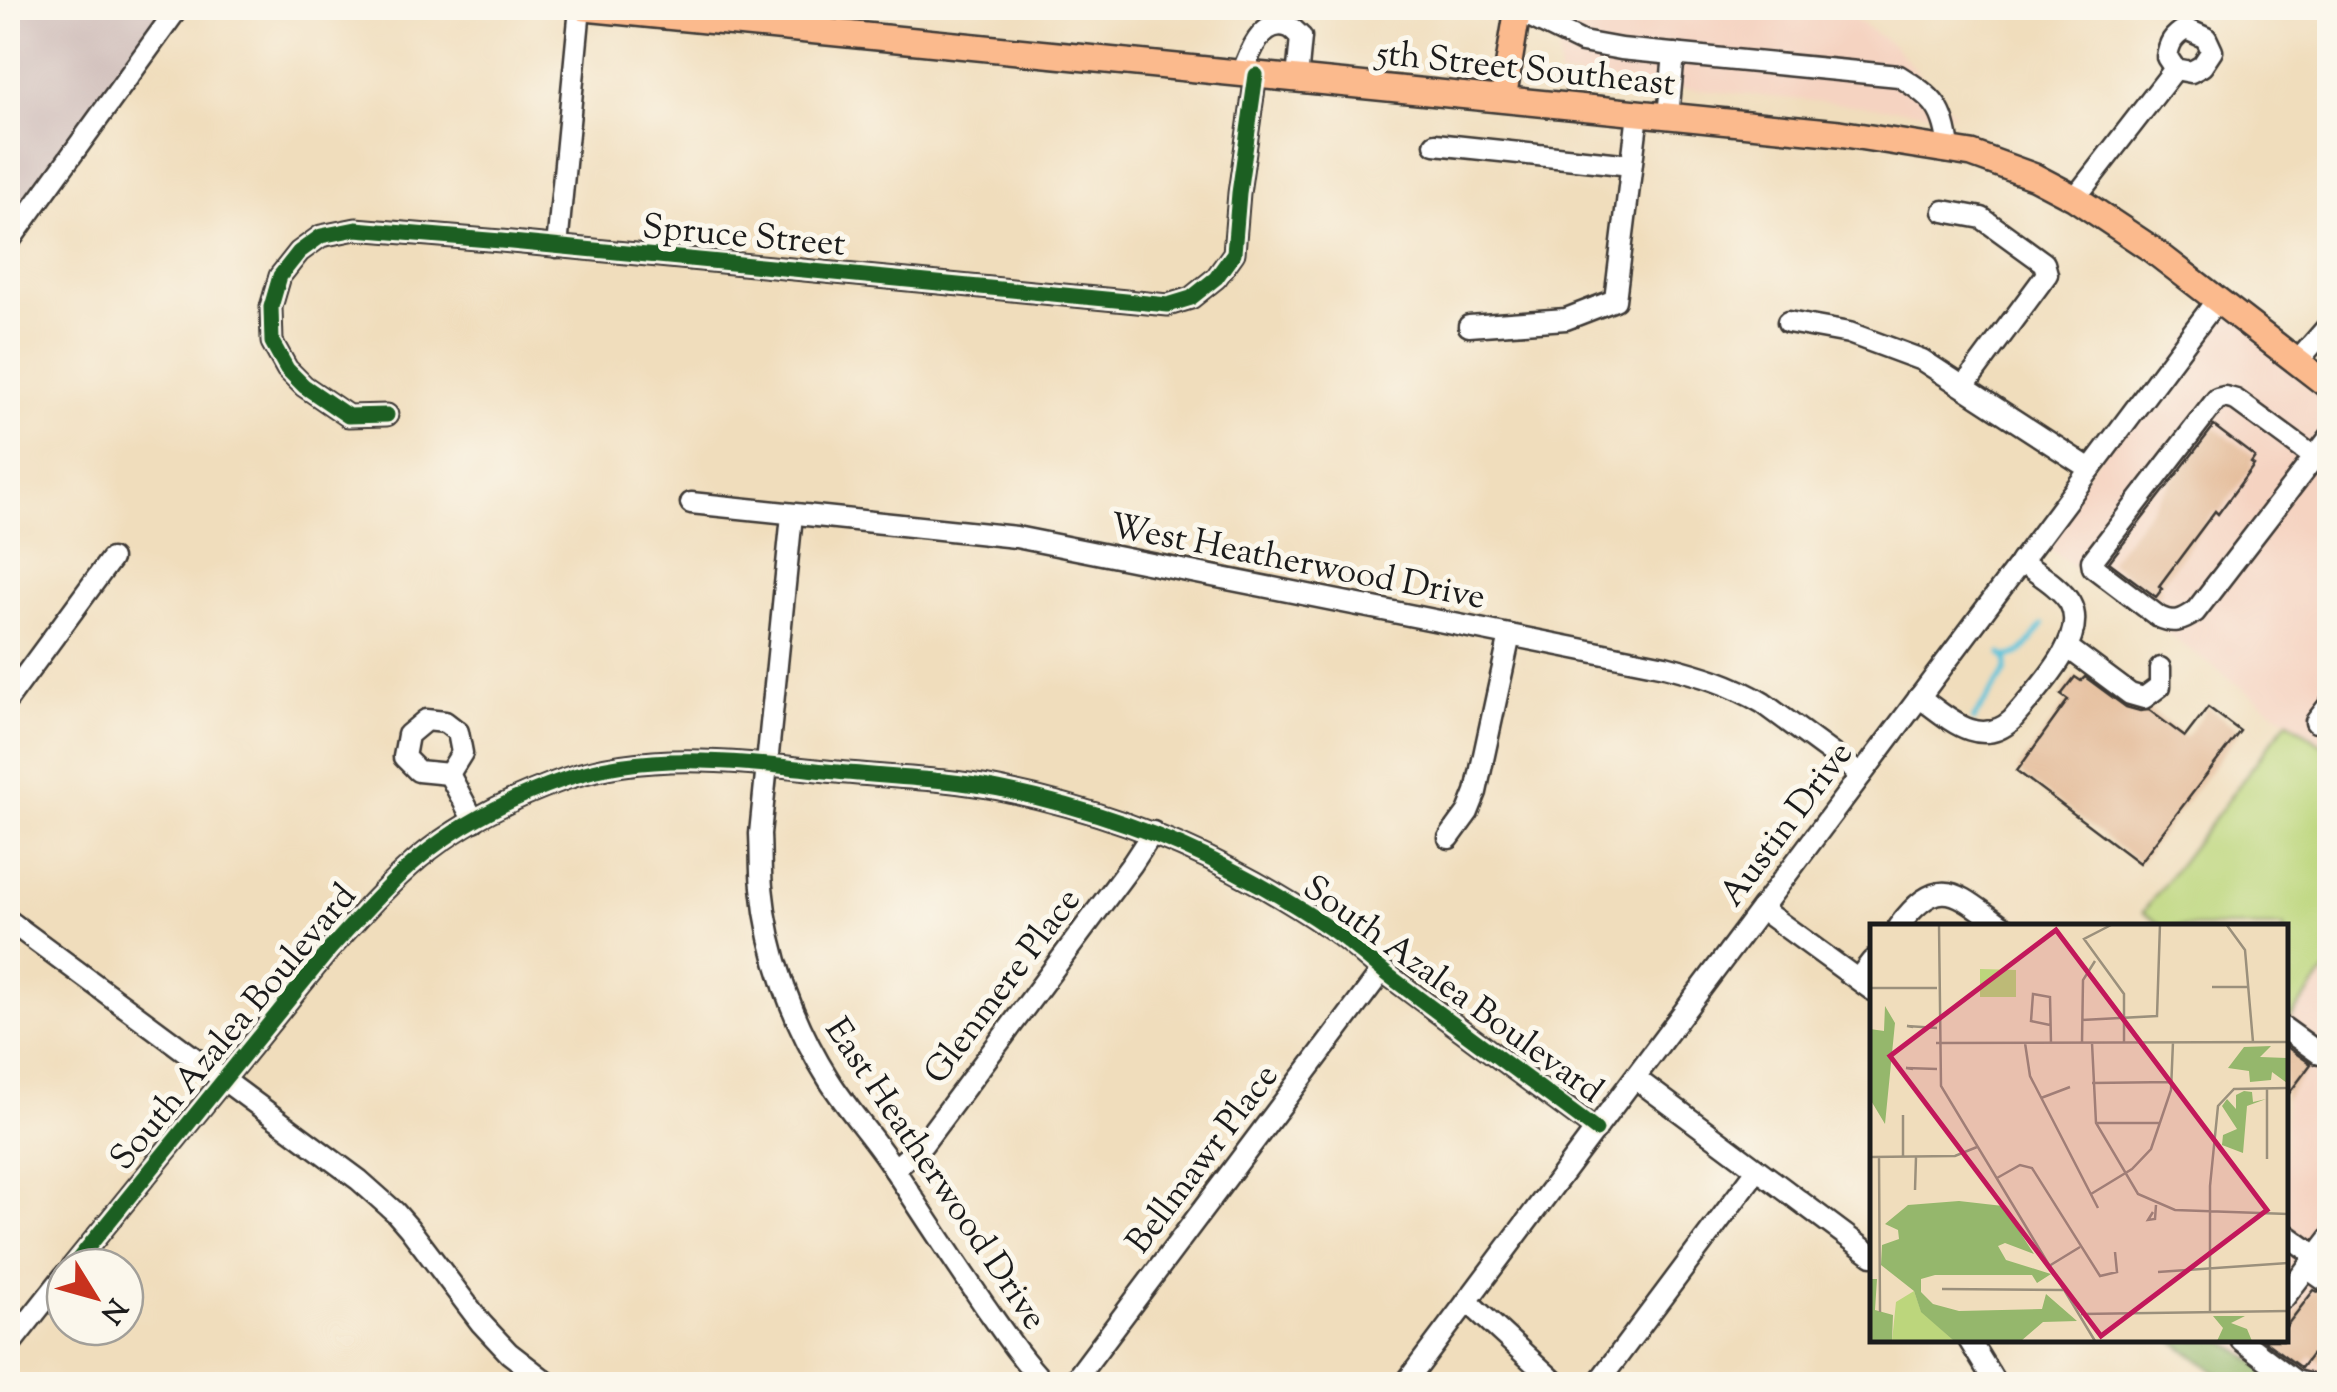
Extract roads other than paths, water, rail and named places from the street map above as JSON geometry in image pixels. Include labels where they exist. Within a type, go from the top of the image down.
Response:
[{"type":"main road","name":"5th Street Southeast","points":[[582,8],[1839,132],[1949,150],[2004,164],[2075,198],[2150,248],[2330,387]]},
{"type":"main road","points":[[1503,99],[1517,9]]},
{"type":"street","points":[[8,242],[178,8]]},
{"type":"street","points":[[557,246],[582,8]]},
{"type":"street","points":[[1517,9],[1582,42],[1621,49],[1899,76],[1926,94],[1940,113],[1949,150]]},
{"type":"street","points":[[1249,74],[1252,46],[1275,26],[1288,27],[1302,37],[1297,79]]},
{"type":"street","points":[[1668,116],[1674,54]]},
{"type":"street","points":[[2075,198],[2175,69]]},
{"type":"street","name":"Spruce Street","points":[[386,414],[348,416],[296,378],[272,342],[271,308],[280,276],[300,252],[321,236],[356,229],[1168,305],[1191,298],[1216,278],[1234,253],[1249,74]]},
{"type":"street","points":[[1470,326],[1566,319],[1615,300],[1638,114]]},
{"type":"street","points":[[1435,144],[1631,166]]},
{"type":"street","points":[[1944,211],[1982,218],[2044,263],[2047,274],[1964,386]]},
{"type":"street","name":"Austin Drive","points":[[1405,1384],[2217,300]]},
{"type":"street","points":[[1788,322],[1849,333],[1922,360],[2090,469]]},
{"type":"street","points":[[2297,362],[2330,324]]},
{"type":"street","points":[[2314,457],[2236,400],[2218,399],[2092,561],[2093,567],[2159,617],[2169,622],[2182,621],[2195,612],[2330,437]]},
{"type":"street","name":"West Heatherwood Drive","points":[[691,503],[1016,538],[1665,666],[1725,682],[1763,702],[1861,775]]},
{"type":"street","name":"East Heatherwood Drive","points":[[792,515],[760,834],[766,916],[779,968],[796,1018],[831,1084],[1024,1361],[1045,1384]]},
{"type":"street","points":[[10,690],[111,559]]},
{"type":"street","points":[[1919,697],[1965,730],[1981,732],[2006,726],[2061,659],[2071,639],[2072,607],[2021,561]]},
{"type":"street","points":[[1449,838],[1468,812],[1476,792],[1510,634]]},
{"type":"street","points":[[2067,647],[2130,694],[2144,698],[2160,686],[2160,668]]},
{"type":"street","points":[[2316,722],[2330,704]]},
{"type":"street","name":"South Azalea Boulevard","points":[[88,1247],[330,950],[373,900],[423,854],[474,821],[536,790],[602,768],[673,760],[768,765],[997,789],[1153,832],[1237,872],[1334,931],[1596,1130]]},
{"type":"street","points":[[449,774],[474,821]]},
{"type":"street","name":"Glenmere Place","points":[[894,1170],[923,1144],[1153,832]]},
{"type":"street","points":[[1900,924],[1913,908],[1934,894],[1956,893],[2000,924]]},
{"type":"street","points":[[1761,909],[1865,984]]},
{"type":"street","points":[[8,920],[359,1180],[396,1212],[481,1323],[509,1353],[549,1384]]},
{"type":"street","name":"Bellmawr Place","points":[[1072,1384],[1382,971]]},
{"type":"street","points":[[2287,1030],[2320,1054],[2330,1055]]},
{"type":"street","points":[[1634,1078],[1870,1254]]},
{"type":"street","points":[[1597,1384],[1757,1170]]},
{"type":"street","points":[[2287,1236],[2330,1284]]},
{"type":"street","points":[[2287,1294],[2330,1238]]},
{"type":"street","points":[[8,1346],[45,1301]]},
{"type":"street","points":[[1468,1301],[1558,1384]]},
{"type":"street","points":[[1969,1342],[1996,1384]]},
{"type":"street","points":[[2248,1342],[2294,1381],[2307,1384]]},
{"type":"waterway","points":[[2006,657],[2023,650],[2043,625]]},
{"type":"waterway","points":[[1973,720],[2005,672],[2007,661],[2001,654]]}]
